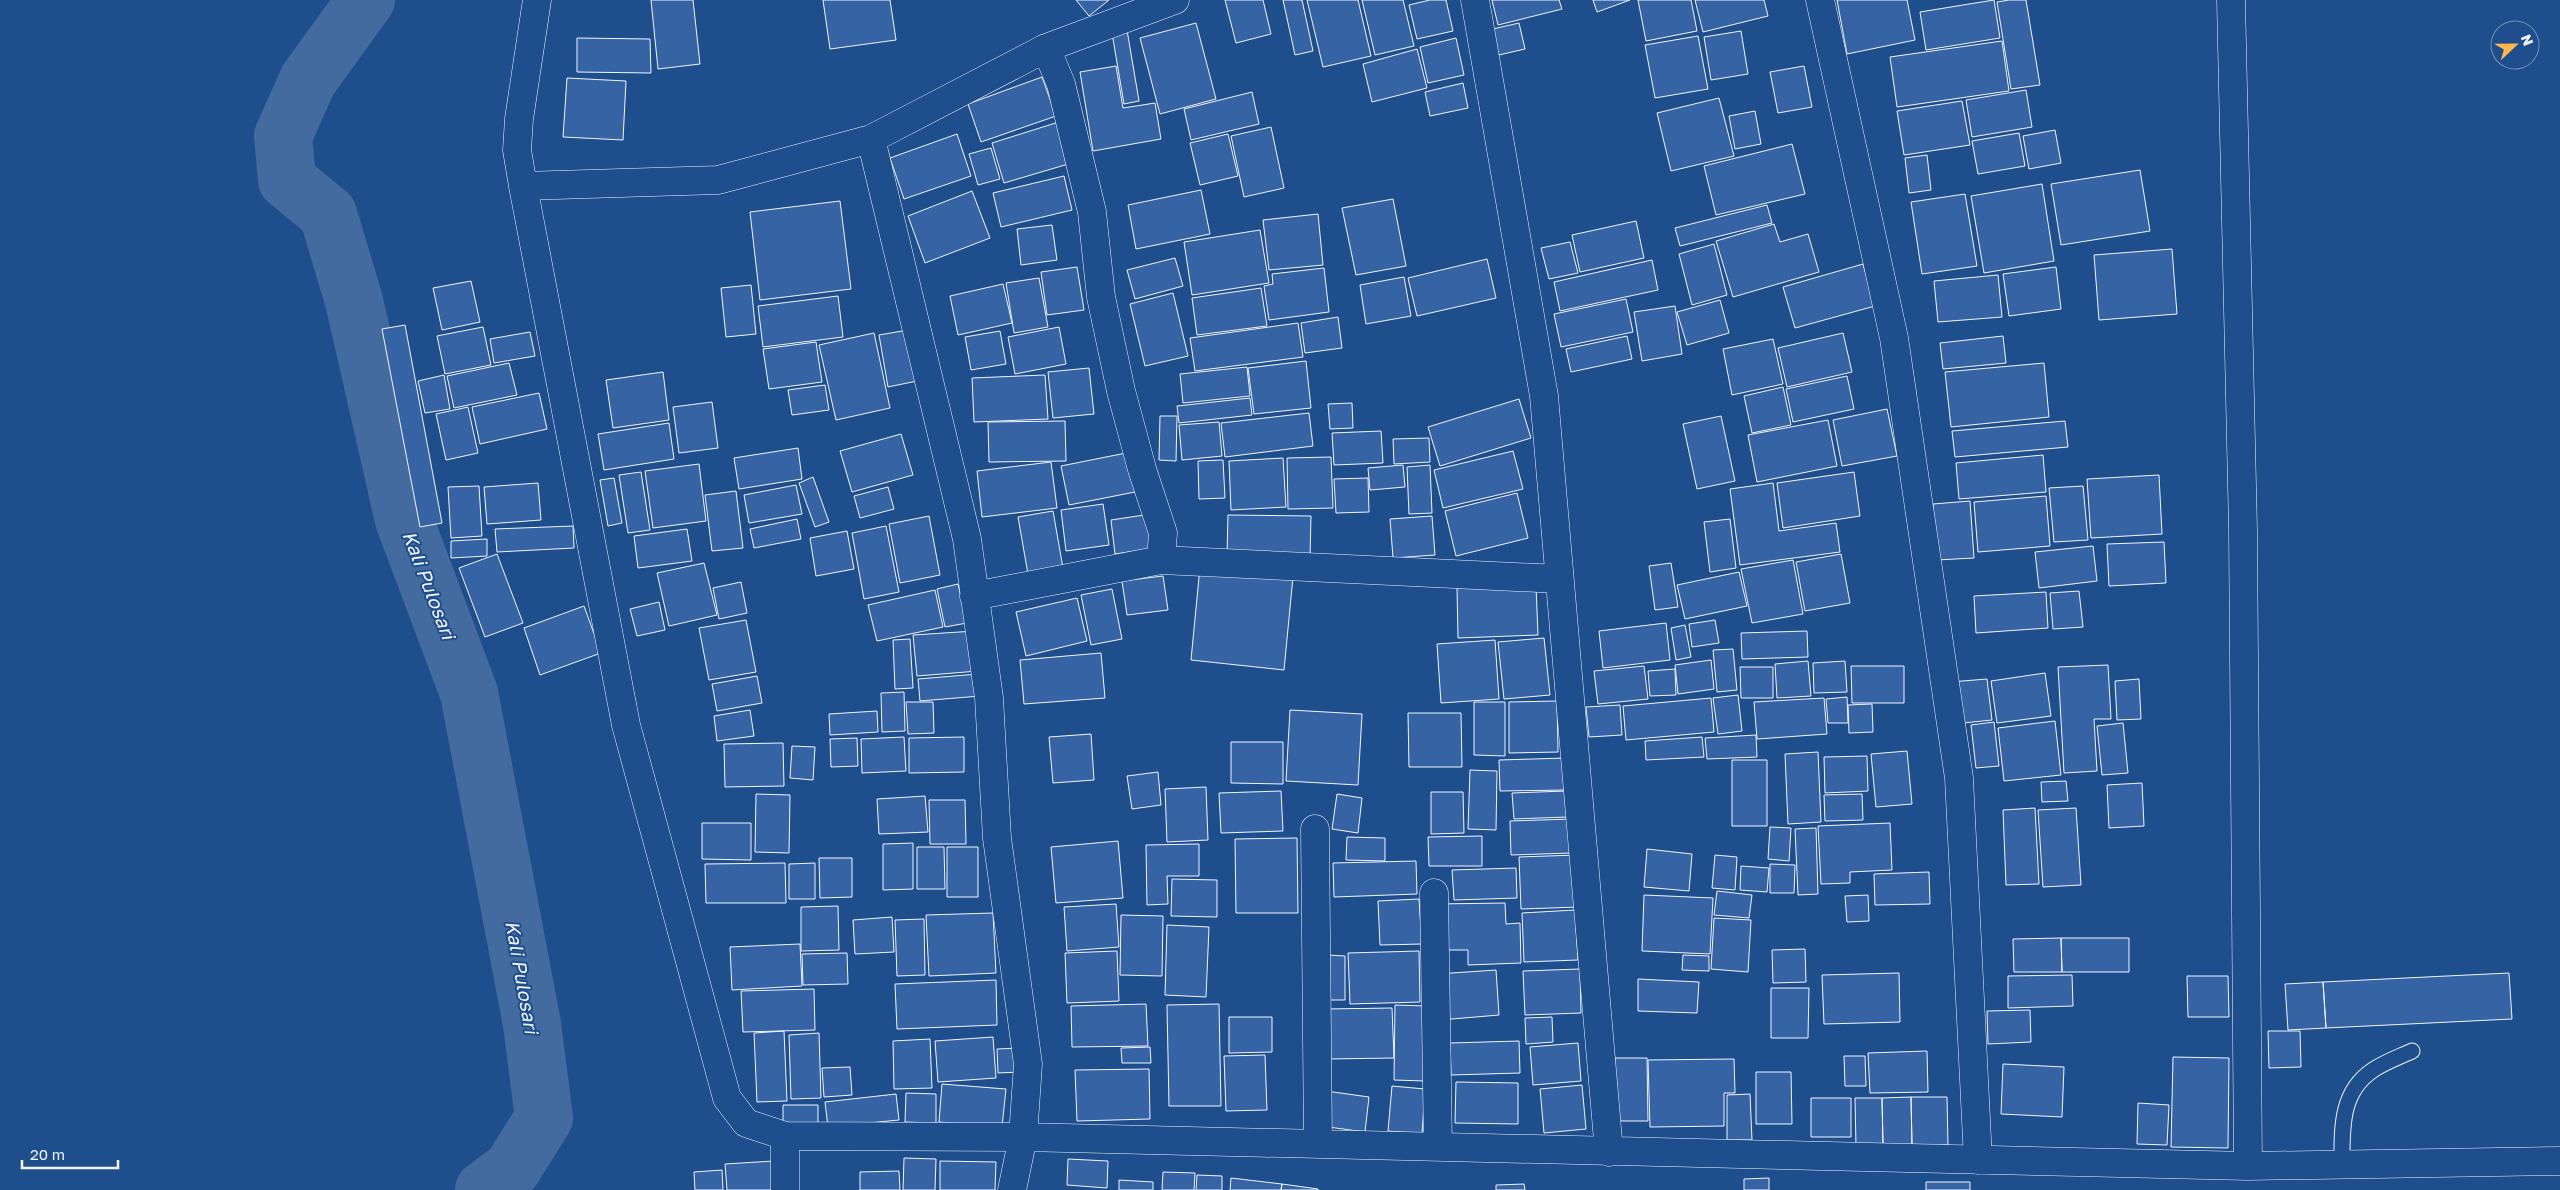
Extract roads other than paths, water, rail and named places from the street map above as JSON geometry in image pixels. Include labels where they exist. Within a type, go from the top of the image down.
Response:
[{"type":"street","points":[[537,0],[519,119],[517,150],[523,186],[626,725],[727,1098],[746,1123],[785,1136],[1023,1136],[1609,1152],[2248,1166],[2560,1162]]},
{"type":"street","points":[[523,186],[718,180],[871,139],[1046,48],[1175,0]]},
{"type":"street","points":[[1475,0],[1544,396],[1609,1152]]},
{"type":"street","points":[[1820,0],[1894,338],[1959,778],[1978,1160]]},
{"type":"street","points":[[2231,0],[2243,530],[2248,1166]]},
{"type":"street","points":[[1046,48],[1061,84],[1092,212],[1101,297],[1121,391],[1142,469],[1163,533],[1161,560]]},
{"type":"street","points":[[871,139],[967,539],[989,698],[997,838],[1028,1064],[1023,1136],[1012,1190]]},
{"type":"street","points":[[974,596],[1161,560],[1559,579]]},
{"type":"street","points":[[1315,829],[1318,1144]]},
{"type":"street","points":[[1434,893],[1438,1147]]},
{"type":"street","points":[[784,1190],[785,1136]]},
{"type":"lane","points":[[2342,1165],[2344,1112],[2353,1090],[2373,1070],[2412,1051]]},
{"type":"waterway","name":"Kali Pulosari","points":[[366,0],[308,80],[283,136],[287,180],[328,214],[354,301],[404,520],[469,693],[532,1024],[544,1118],[512,1169],[484,1190]]}]
